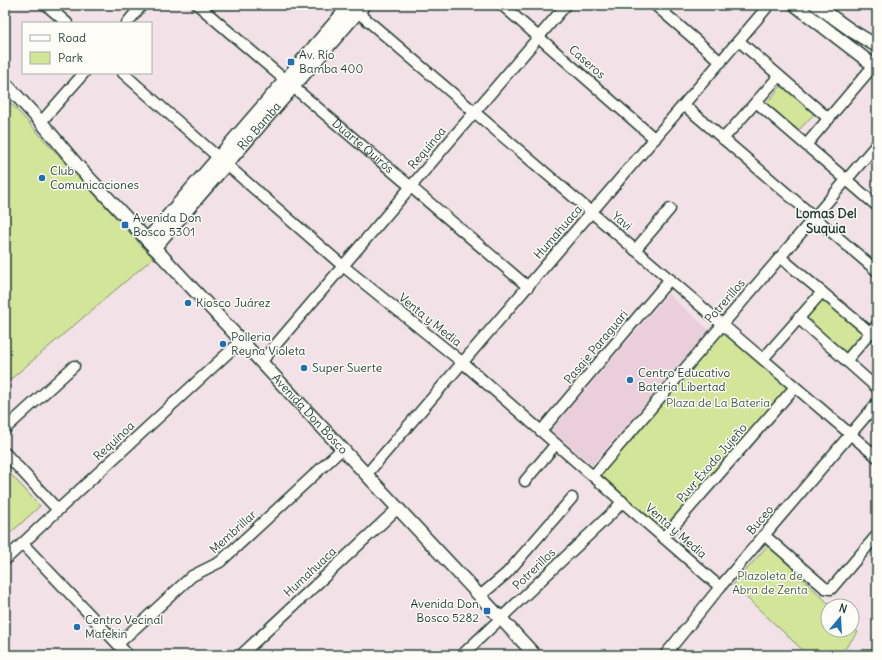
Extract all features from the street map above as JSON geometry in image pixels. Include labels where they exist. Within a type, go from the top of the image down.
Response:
[{"type":"main road","points":[[795,5],[876,67]]},
{"type":"main road","points":[[816,5],[852,31],[877,46]]},
{"type":"main road","name":"Río Bamba","points":[[151,244],[355,7]]},
{"type":"main road","name":"Avenida Don Bosco","points":[[5,83],[41,122],[78,166],[535,655]]},
{"type":"street","points":[[46,5],[66,22]]},
{"type":"street","points":[[128,22],[142,5]]},
{"type":"street","name":"Duarte Quirós","points":[[198,5],[288,84],[411,186],[528,287]]},
{"type":"street","name":"Caseros","points":[[502,5],[655,139]]},
{"type":"street","name":"Requínoa","points":[[261,362],[566,5]]},
{"type":"street","points":[[654,5],[721,62]]},
{"type":"street","name":"Humahuaca","points":[[366,475],[770,5]]},
{"type":"street","name":"Yavi","points":[[355,7],[474,112],[877,457]]},
{"type":"street","points":[[739,41],[829,119]]},
{"type":"street","points":[[806,145],[876,67]]},
{"type":"street","points":[[41,122],[83,74]]},
{"type":"street","name":"Venta y Media","points":[[124,74],[343,266],[463,362],[720,587]]},
{"type":"street","points":[[723,139],[779,76]]},
{"type":"street","points":[[756,102],[877,206]]},
{"type":"street","points":[[684,105],[877,271]]},
{"type":"street","name":"Potrerillos","points":[[593,476],[877,144]]},
{"type":"street","points":[[635,250],[670,210]]},
{"type":"street","points":[[780,257],[822,292],[874,329],[846,361]]},
{"type":"street","name":"Pasaje Paraguari","points":[[542,431],[670,280]]},
{"type":"street","points":[[763,359],[822,292]]},
{"type":"street","points":[[798,318],[877,388]]},
{"type":"street","name":"Requínoa","points":[[5,560],[242,341]]},
{"type":"street","points":[[5,429],[74,366]]},
{"type":"street","name":"Puvr Éxodo Jujeño","points":[[664,537],[795,387]]},
{"type":"street","name":"Buceo","points":[[665,655],[720,587],[877,403]]},
{"type":"street","points":[[525,481],[556,444]]},
{"type":"street","name":"Membrillar","points":[[118,644],[192,576],[220,562],[342,449]]},
{"type":"street","points":[[5,453],[58,510]]},
{"type":"street","points":[[480,596],[507,573],[572,498]]},
{"type":"street","name":"Potrerillos","points":[[462,655],[616,510],[622,501]]},
{"type":"street","name":"Humahuaca","points":[[241,655],[398,508]]},
{"type":"street","points":[[764,535],[825,588],[831,589],[877,535]]},
{"type":"street","points":[[23,544],[128,655]]},
{"type":"shaded area","name":"Centro Educativo Batería Libertad","points":[[668,294],[709,330],[592,465],[551,430]]},
{"type":"green space","points":[[782,85],[815,113],[798,131],[766,104]]},
{"type":"green space","name":"Club Comunicaciones","points":[[5,97],[153,258],[5,384]]},
{"type":"green space","points":[[823,297],[863,332],[844,353],[805,319]]},
{"type":"green space","name":"Plaza de La Batería","points":[[724,331],[788,388],[663,529],[600,474]]},
{"type":"green space","points":[[5,468],[40,506],[5,538]]},
{"type":"green space","name":"Plazoleta de Abra de Zenta","points":[[768,545],[823,598],[820,598],[820,638],[853,638],[840,655],[808,655],[733,585]]},
{"type":"place","name":"Av. Río Bamba 400","points":[[291,62]]},
{"type":"place","name":"Club Comunicaciones","points":[[42,178]]},
{"type":"place","name":"Avenida Don Bosco 5301","points":[[125,225]]},
{"type":"place","name":"Kiosco Juárez","points":[[188,303]]},
{"type":"place","name":"Polleria Reyna Violeta","points":[[223,344]]},
{"type":"place","name":"Super Suerte","points":[[304,368]]},
{"type":"place","name":"Centro Educativo Batería Libertad","points":[[630,380]]},
{"type":"place","name":"Avenida Don Bosco 5282","points":[[487,611]]},
{"type":"place","name":"Centro Vecinal Mafekin","points":[[77,627]]},
{"type":"district","name":"Lomas Del Suquia","points":[[826,220]]}]
